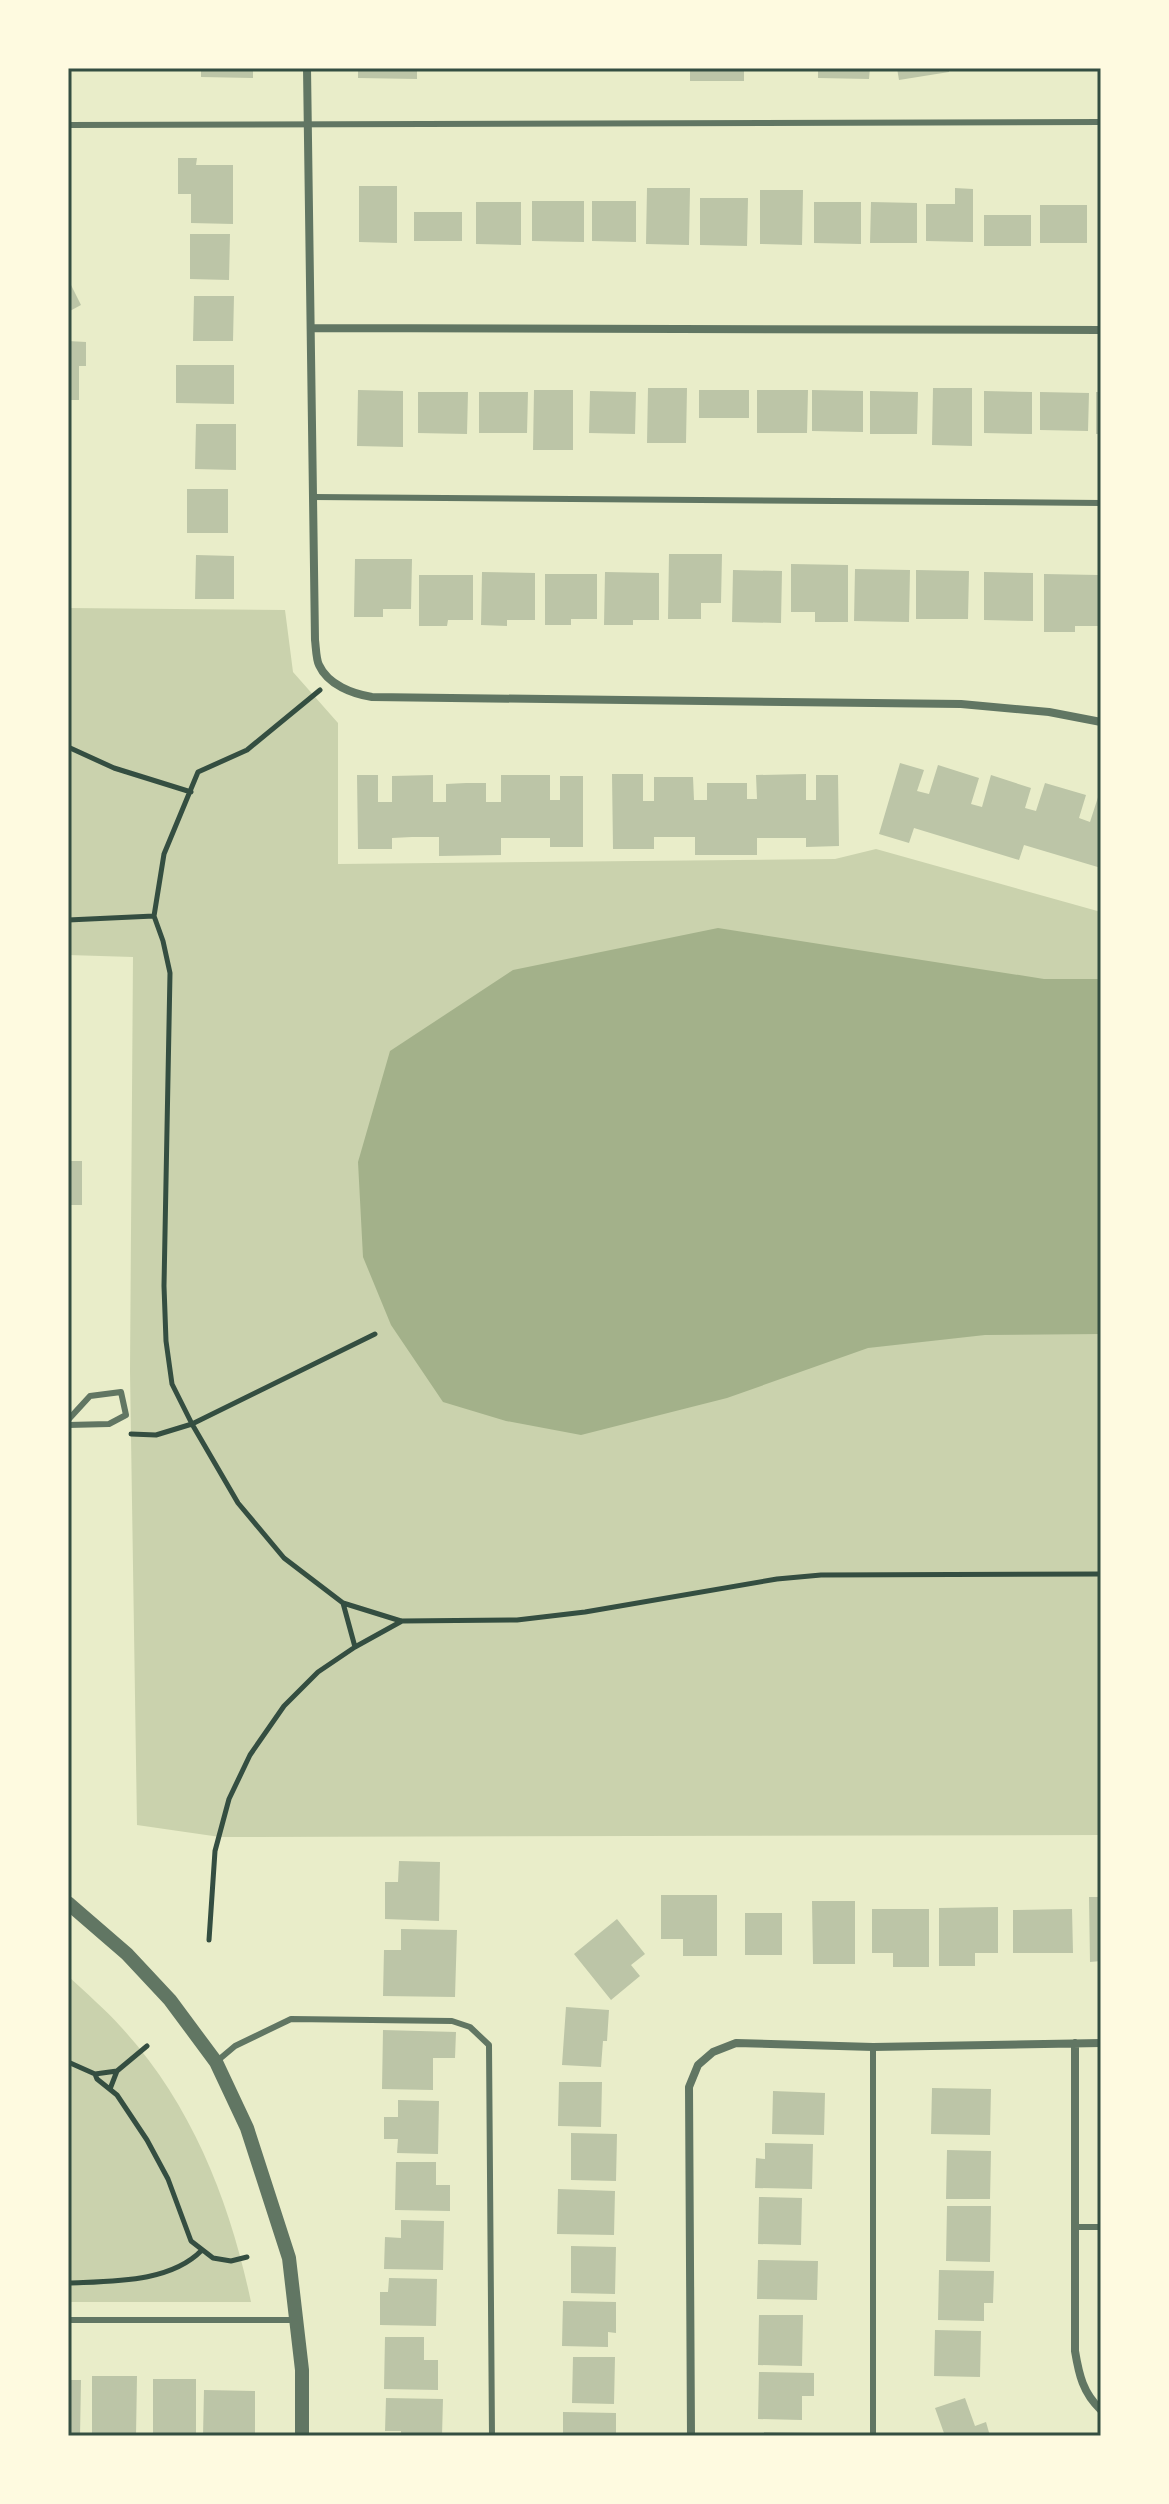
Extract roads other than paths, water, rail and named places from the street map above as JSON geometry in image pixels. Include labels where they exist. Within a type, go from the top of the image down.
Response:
[{"type":"street","points":[[307,68],[315,640],[319,666],[333,680],[350,693],[372,697],[961,704],[1049,712],[1101,722]]},
{"type":"street","points":[[311,328],[1101,330]]},
{"type":"street","points":[[68,1903],[127,1954],[170,2000],[216,2062],[247,2128],[289,2258],[298,2320],[302,2436]]},
{"type":"street","points":[[691,2436],[689,2087],[698,2065],[713,2052],[736,2043],[873,2047],[1101,2043]]},
{"type":"street","points":[[1075,2043],[1075,2351],[1079,2379],[1090,2400],[1101,2410]]},
{"type":"lane","points":[[68,125],[1101,122]]},
{"type":"lane","points":[[313,497],[1101,503]]},
{"type":"lane","points":[[121,1392],[126,1415],[109,1424],[68,1422],[90,1396],[121,1392]]},
{"type":"lane","points":[[216,2062],[235,2046],[291,2019],[452,2021],[470,2027],[489,2045],[492,2436]]},
{"type":"lane","points":[[873,2047],[873,2436]]},
{"type":"lane","points":[[1075,2227],[1101,2227]]},
{"type":"lane","points":[[68,2320],[298,2320]]}]
